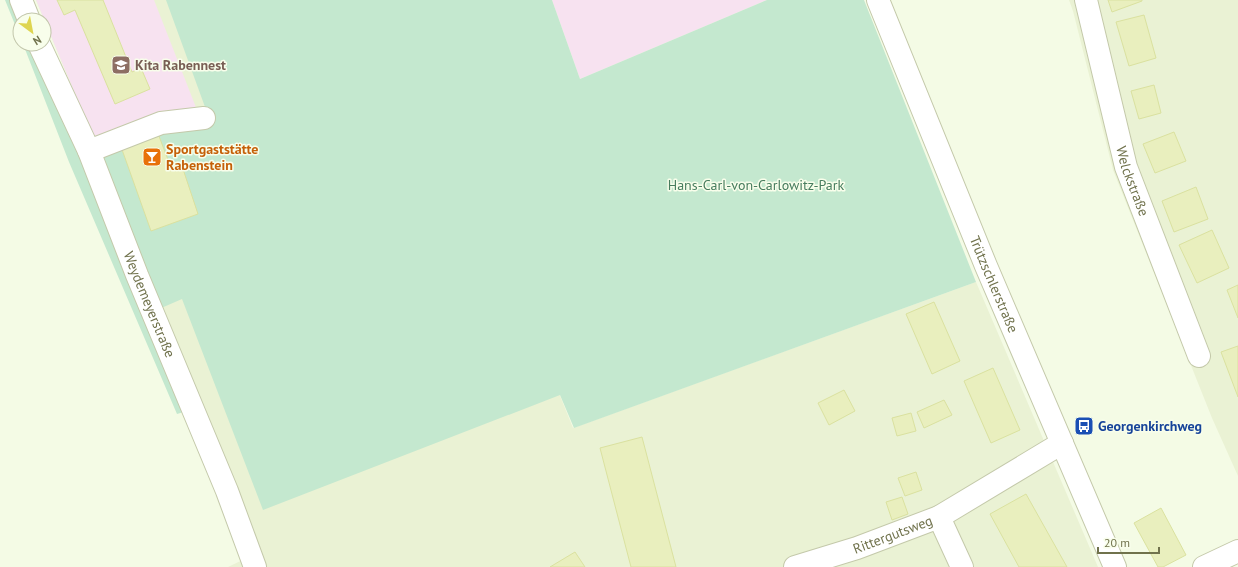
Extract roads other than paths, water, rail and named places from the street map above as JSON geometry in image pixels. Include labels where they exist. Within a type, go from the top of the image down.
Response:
[{"type":"street","points":[[21,0],[25,12]]},
{"type":"street","name":"Trützschlerstraße","points":[[878,0],[986,266],[1115,567]]},
{"type":"street","name":"Welckstraße","points":[[1086,0],[1126,167],[1199,356]]},
{"type":"street","name":"Weydemeyerstraße","points":[[42,52],[89,152],[137,275],[228,491],[254,567]]},
{"type":"street","points":[[89,152],[161,123],[204,118]]},
{"type":"street","points":[[939,517],[1062,443]]},
{"type":"street","name":"Rittergutsweg","points":[[795,567],[857,548],[939,517],[962,567]]},
{"type":"street","points":[[1204,567],[1238,551]]},
{"type":"place","name":"Kita Rabennest","points":[[121,65]]},
{"type":"place","name":"Sportgaststätte Rabenstein","points":[[152,157]]},
{"type":"place","name":"Georgenkirchweg","points":[[1084,426]]},
{"type":"park label","name":"Hans-Carl-von-Carlowitz-Park","points":[[756,185]]}]
